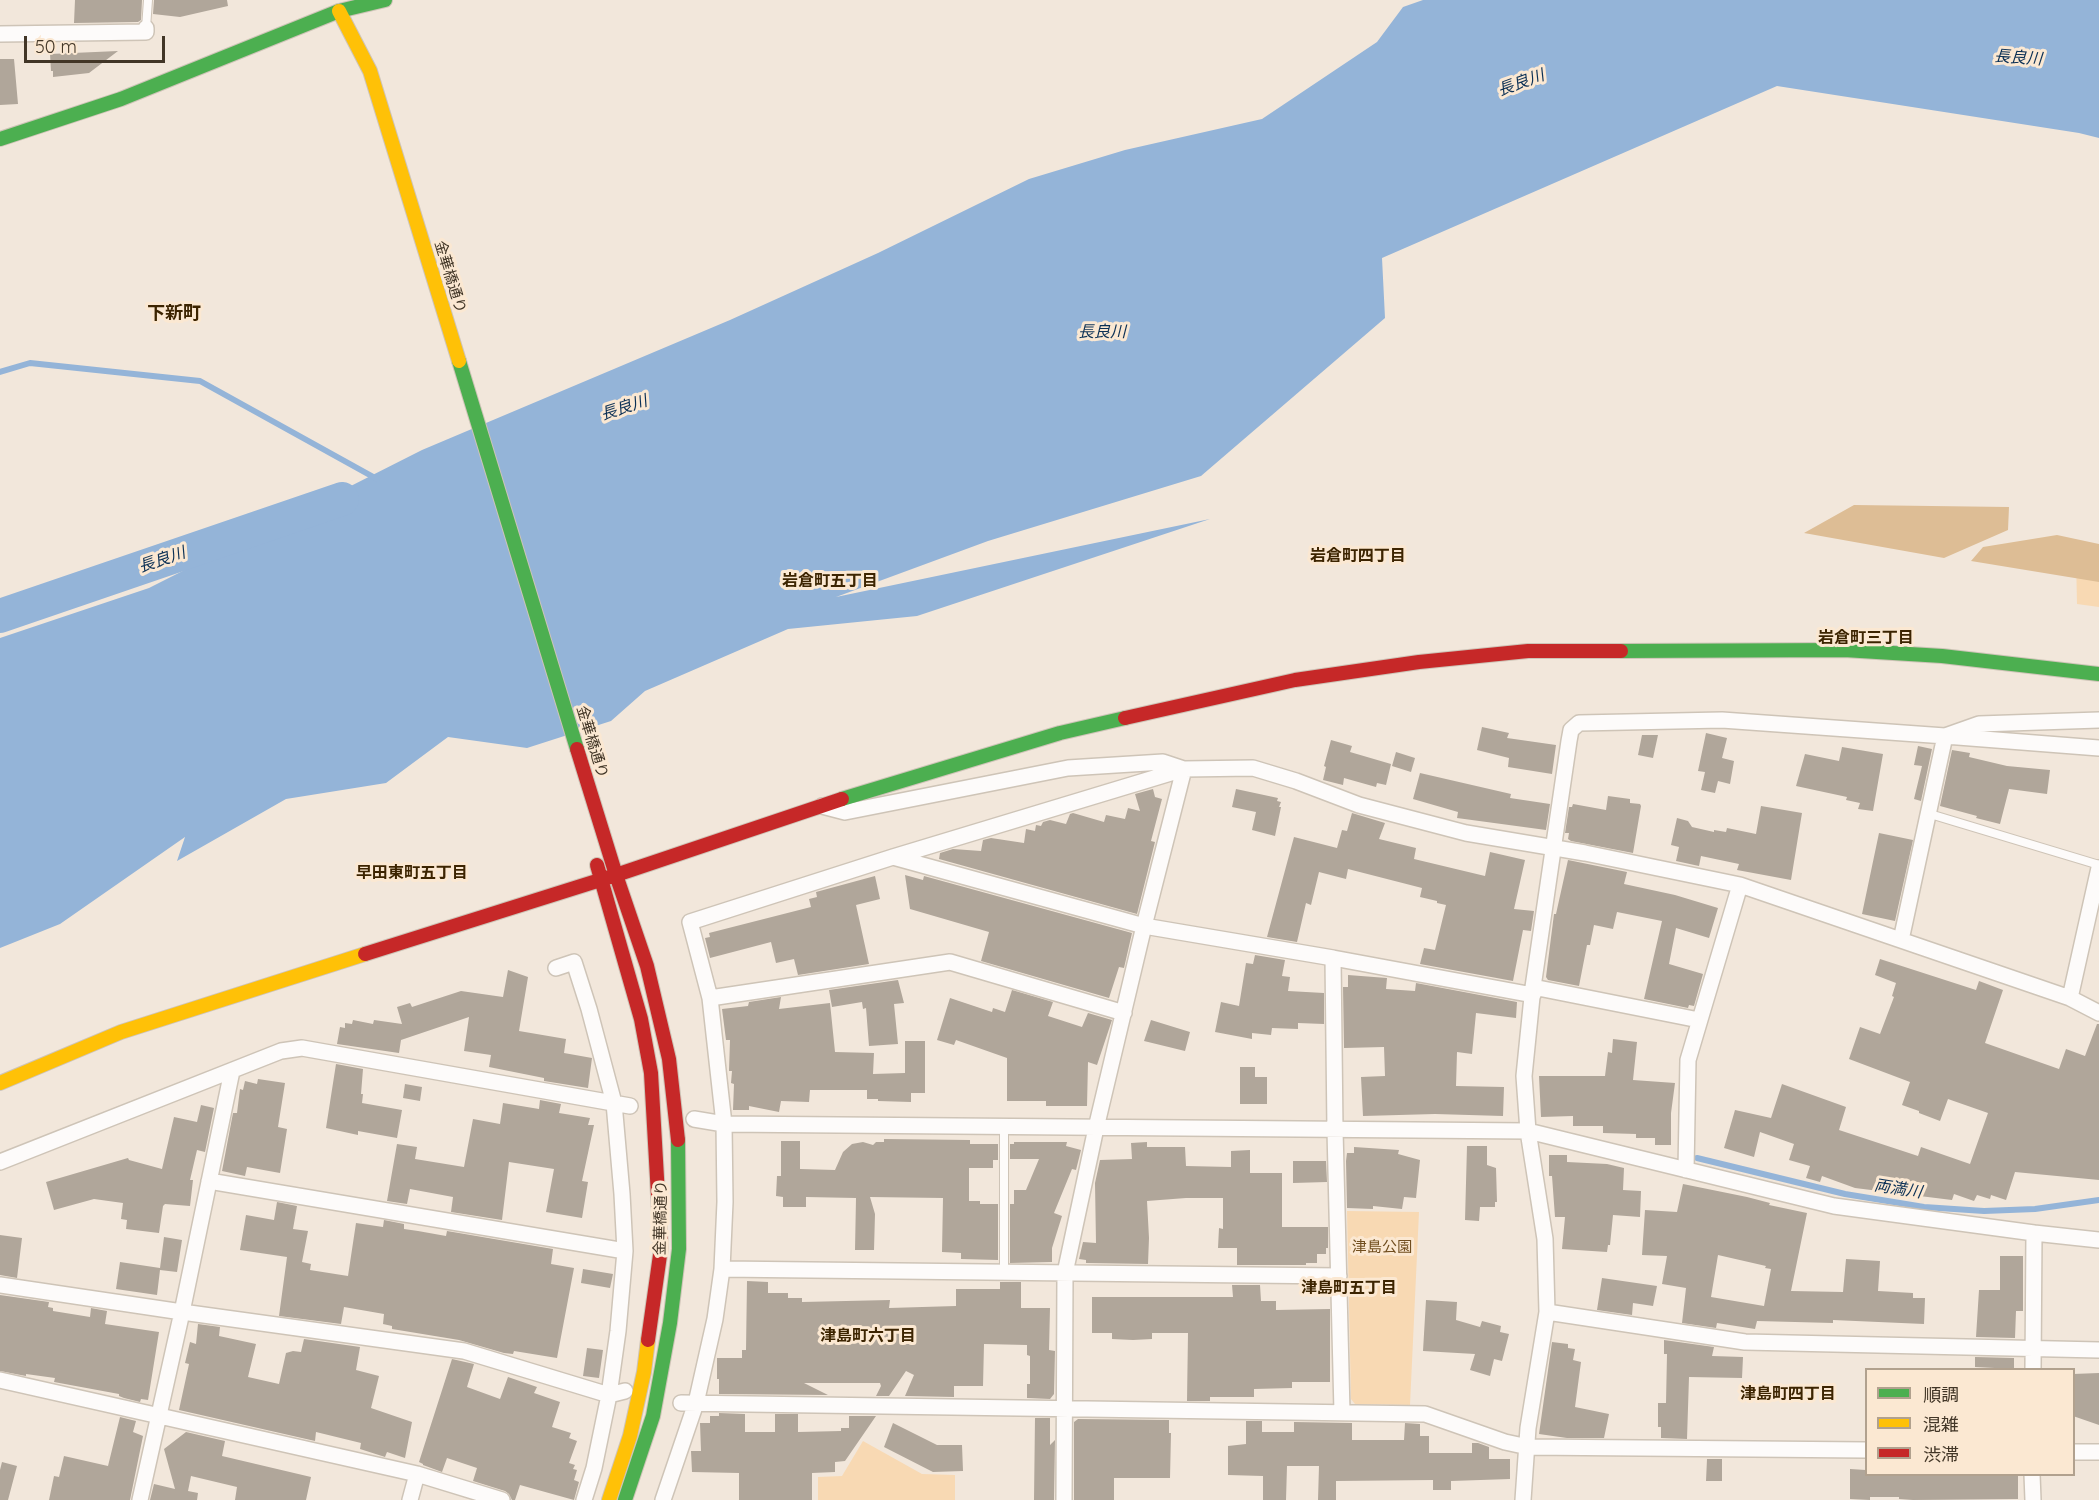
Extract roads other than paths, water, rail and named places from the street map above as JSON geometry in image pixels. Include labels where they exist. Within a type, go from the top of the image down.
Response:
[{"type":"street","points":[[0,139],[121,99],[339,11],[385,0]]},
{"type":"street","name":"金華橋通り","points":[[339,11],[363,73],[616,875],[647,966],[669,1059],[678,1143],[679,1249],[670,1323],[653,1416],[625,1500]]},
{"type":"street","points":[[0,34],[146,32],[146,28]]},
{"type":"street","points":[[0,1083],[121,1032],[616,875],[820,806],[1060,733],[1295,680],[1528,651],[1844,650],[1942,656],[2099,674]]},
{"type":"street","points":[[1523,1500],[1528,1428],[1546,1312],[1545,1239],[1528,1131],[1524,1076],[1533,991],[1571,730],[1579,723],[1722,720],[2099,748]]},
{"type":"street","points":[[1945,736],[1979,724],[2099,720]]},
{"type":"street","points":[[1901,940],[1945,736]]},
{"type":"street","points":[[820,806],[845,812],[1068,768],[1163,762],[1184,769]]},
{"type":"street","points":[[663,1500],[688,1403],[715,1319],[722,1269],[724,1124],[710,998],[690,922],[893,856],[1184,769],[1253,768],[1296,781],[1359,805],[1467,833],[1740,885],[2070,998],[2099,1013]]},
{"type":"street","points":[[1064,1500],[1065,1273],[1096,1128],[1184,769]]},
{"type":"street","name":"金華橋通り","points":[[593,851],[641,1019],[651,1073],[661,1248],[644,1372],[630,1436],[609,1500]]},
{"type":"street","points":[[893,856],[1144,926],[1699,1020]]},
{"type":"street","points":[[2070,998],[2099,867]]},
{"type":"street","points":[[1686,1170],[1688,1060],[1740,885]]},
{"type":"street","points":[[1333,958],[1342,1412]]},
{"type":"street","points":[[556,968],[574,962],[589,1009],[614,1103],[622,1194],[625,1251],[618,1331],[609,1395],[594,1468],[584,1500]]},
{"type":"street","points":[[710,998],[950,962],[1124,1013]]},
{"type":"street","points":[[0,1162],[281,1051],[302,1048],[630,1106]]},
{"type":"street","points":[[140,1500],[232,1071]]},
{"type":"street","points":[[694,1119],[724,1124],[1528,1131],[1834,1206],[1872,1213],[2099,1240]]},
{"type":"street","points":[[209,1181],[625,1251]]},
{"type":"street","points":[[2033,1368],[2034,1233]]},
{"type":"street","points":[[722,1269],[1339,1276]]},
{"type":"street","points":[[0,1285],[464,1352],[609,1395],[625,1391]]},
{"type":"street","points":[[1546,1312],[1745,1342],[2099,1350]]},
{"type":"street","points":[[0,1380],[417,1474],[502,1500]]},
{"type":"street","points":[[688,1403],[1425,1414],[1505,1442],[1528,1447],[1865,1450]]},
{"type":"street","points":[[2075,1452],[2099,1452]]},
{"type":"street","points":[[410,1500],[417,1474]]},
{"type":"street","points":[[2032,1476],[2032,1500]]},
{"type":"lane","points":[[146,28],[148,0]]},
{"type":"lane","points":[[1929,814],[2099,867]]},
{"type":"lane","points":[[1004,1126],[1004,1272]]},
{"type":"water","name":"長良川","points":[[1423,0],[2099,0],[2099,138],[1777,86],[1382,258],[1385,318],[1201,476],[988,541],[836,597],[1210,519],[917,616],[788,629],[645,691],[611,721],[527,748],[448,737],[386,783],[286,799],[177,861],[185,837],[60,924],[0,948],[0,638],[149,588],[422,450],[730,320],[878,253],[1029,179],[1125,150],[1262,119],[1377,42],[1403,7]]},
{"type":"waterway","points":[[0,372],[30,363],[200,381],[377,479]]},
{"type":"waterway","name":"長良川","points":[[0,616],[342,499]]},
{"type":"waterway","name":"両満川","points":[[1697,1158],[1845,1194],[1924,1207],[1984,1211],[2035,1209],[2099,1200]]},
{"type":"district","name":"下新町","points":[[174,314]]},
{"type":"district","name":"岩倉町四丁目","points":[[1358,556]]},
{"type":"district","name":"岩倉町五丁目","points":[[830,581]]},
{"type":"district","name":"岩倉町三丁目","points":[[1866,638]]},
{"type":"district","name":"早田東町五丁目","points":[[412,873]]},
{"type":"district","name":"津島町五丁目","points":[[1349,1288]]},
{"type":"district","name":"津島町六丁目","points":[[868,1336]]},
{"type":"district","name":"津島町四丁目","points":[[1788,1394]]},
{"type":"park label","name":"津島公園","points":[[1382,1247]]}]
